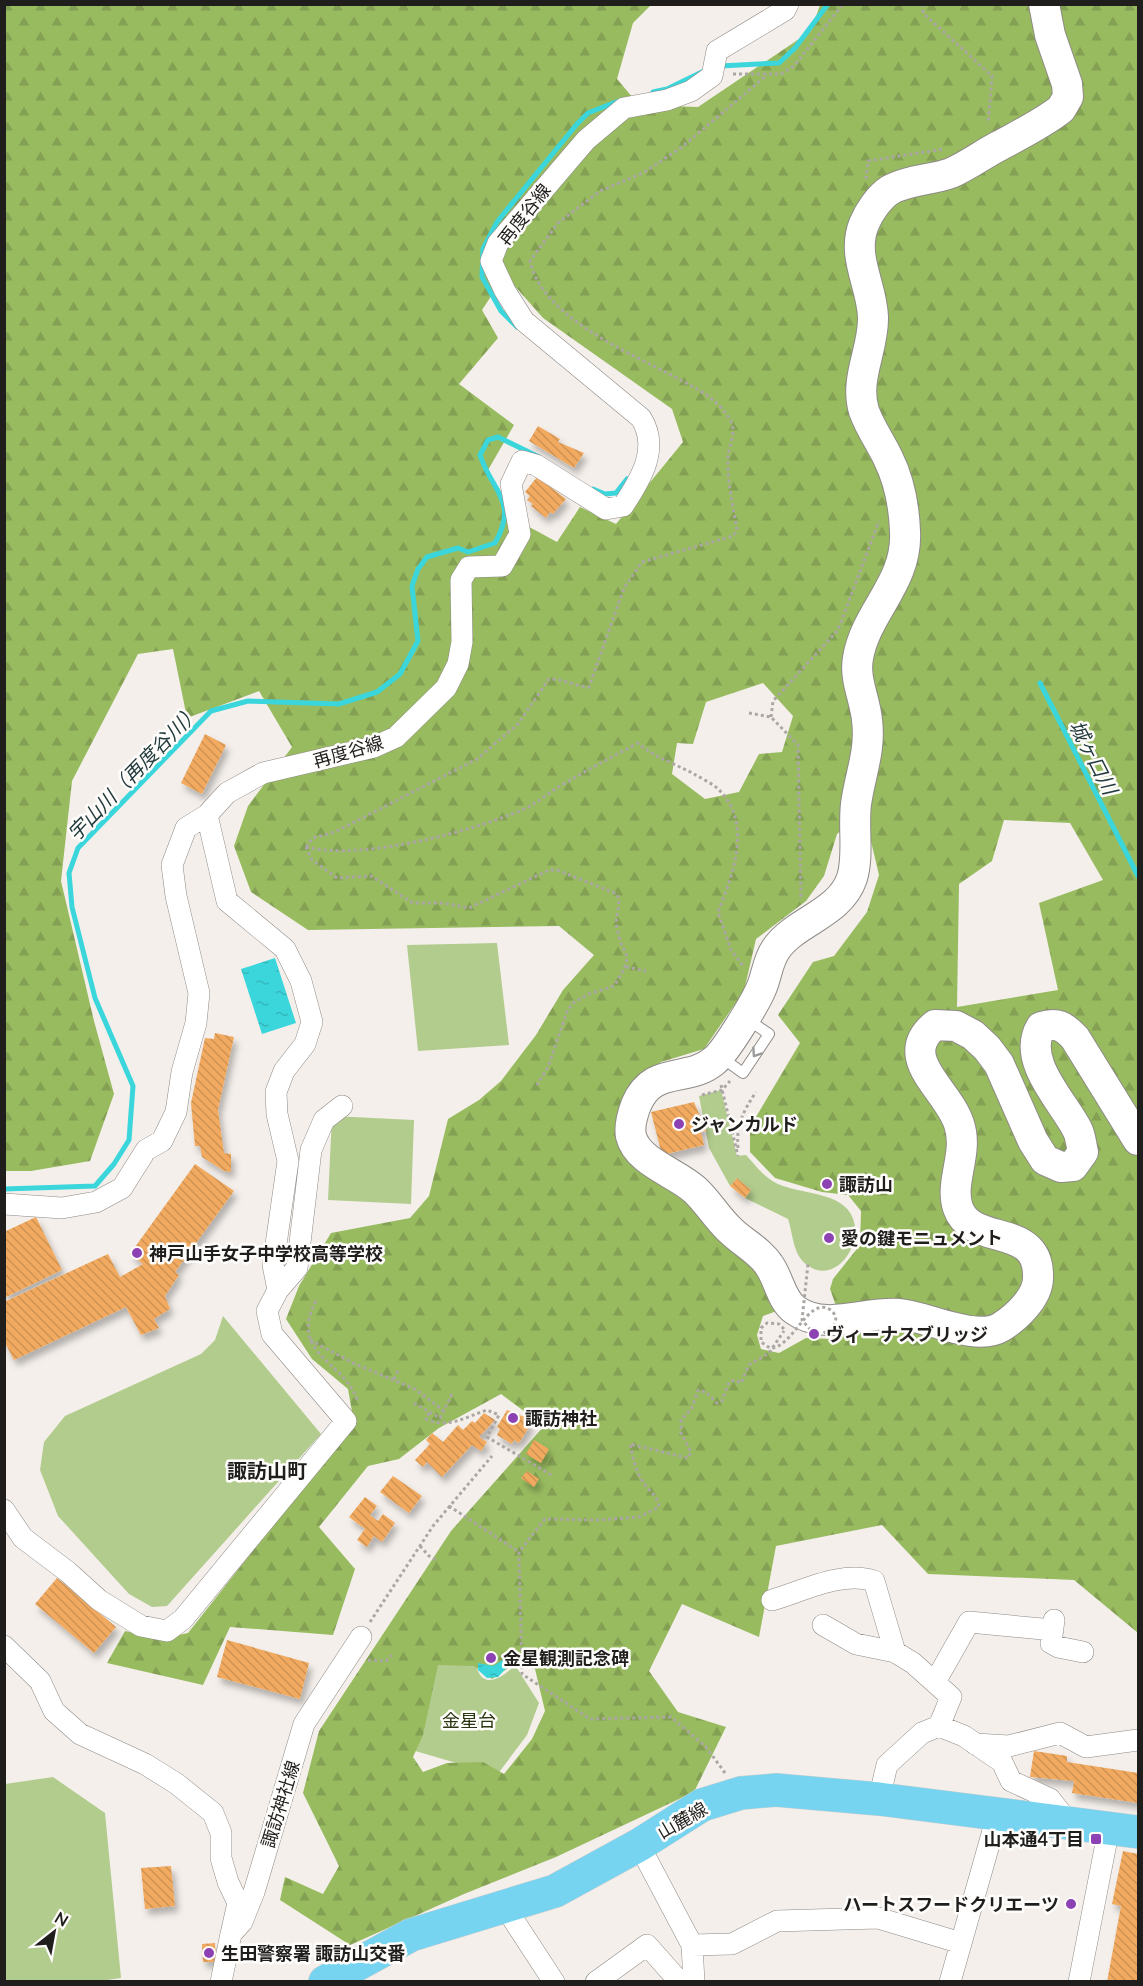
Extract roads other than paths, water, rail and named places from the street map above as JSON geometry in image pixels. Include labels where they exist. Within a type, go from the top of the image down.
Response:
[{"type":"main road","name":"山麓線","points":[[325,1982],[411,1935],[555,1891],[639,1845],[702,1805],[741,1793],[776,1790],[879,1798],[1124,1830]]},
{"type":"street","name":"再度谷線","points":[[4,1204],[62,1208],[96,1202],[122,1188],[146,1150],[162,1141],[176,1112],[182,1072],[196,1023],[199,993],[176,896],[172,865],[186,828],[207,815],[227,793],[263,773],[374,747],[396,737],[446,688],[458,664],[462,642],[461,580],[469,567],[502,566],[520,534],[511,484],[522,461],[536,465],[606,509],[623,506],[638,484],[647,459],[649,431],[632,408],[524,321],[505,291],[491,261],[498,243],[586,140],[624,108],[646,102],[667,100],[691,91],[713,69],[717,51],[785,10],[788,4]]},
{"type":"street","points":[[1044,4],[1050,35],[1067,84],[1068,97],[1061,109],[953,172],[890,190],[874,206],[864,224],[858,246],[873,316],[861,389],[864,410],[896,478],[906,536],[903,557],[894,586],[865,634],[856,671],[868,723],[868,753],[856,800],[852,880],[821,916],[778,945],[768,965],[761,989],[744,1017],[722,1065],[663,1076],[649,1085],[638,1099],[632,1118],[631,1136],[639,1150],[696,1191],[728,1228],[767,1261],[786,1300],[797,1312],[823,1321],[890,1313],[919,1317],[970,1333],[988,1332],[1002,1326],[1023,1308],[1037,1289],[1039,1269],[1030,1250],[1014,1238],[981,1230],[965,1220],[958,1208],[956,1192],[963,1137],[957,1116],[924,1066],[918,1050],[923,1035],[935,1025],[956,1026],[973,1035],[987,1048],[999,1064],[1033,1141],[1045,1160],[1061,1167],[1073,1166],[1083,1152],[1079,1132],[1045,1078],[1036,1055],[1035,1037],[1041,1027],[1053,1023],[1064,1027],[1075,1038],[1138,1140]]},
{"type":"street","points":[[207,815],[227,902],[285,949],[301,981],[312,1022],[305,1044],[284,1071],[276,1092],[277,1114],[288,1161],[273,1264],[278,1290]]},
{"type":"street","points":[[4,1510],[23,1538],[68,1572],[99,1600],[141,1626],[167,1631],[183,1619],[346,1420],[272,1334],[267,1311],[278,1290],[297,1268],[311,1150],[324,1120],[342,1106]]},
{"type":"street","points":[[772,1600],[844,1578],[860,1576],[874,1581],[895,1652]]},
{"type":"street","points":[[935,1682],[969,1622],[1053,1625],[1051,1643],[1058,1647],[1083,1652]]},
{"type":"street","points":[[823,1625],[856,1644],[895,1652],[913,1663],[935,1682],[951,1697],[939,1726]]},
{"type":"street","name":"諏訪神社線","points":[[221,1982],[231,1934],[242,1922],[254,1892],[304,1724],[362,1636]]},
{"type":"street","points":[[4,1646],[40,1681],[54,1711],[80,1734],[145,1764],[177,1784],[213,1813],[221,1833],[221,1857],[228,1882],[238,1903],[231,1934]]},
{"type":"street","points":[[879,1798],[887,1765],[922,1733],[939,1726],[964,1736],[1002,1762],[1011,1781],[1050,1799],[1068,1822]]},
{"type":"street","points":[[975,1744],[1009,1746],[1060,1733],[1086,1747],[1138,1740]]},
{"type":"street","points":[[950,1982],[998,1813]]},
{"type":"street","points":[[1078,1982],[1124,1830]]},
{"type":"street","points":[[639,1845],[692,1945],[693,1982]]},
{"type":"street","points":[[505,1907],[554,1982]]},
{"type":"street","points":[[692,1945],[732,1944],[777,1921],[878,1918],[961,1943]]},
{"type":"street","points":[[596,1982],[647,1945],[678,1980],[685,1982]]},
{"type":"water","points":[[275,958],[296,1023],[262,1034],[241,969]]},
{"type":"water","points":[[506,1658],[509,1665],[498,1677],[487,1678],[478,1670],[478,1663],[493,1666]]},
{"type":"waterway","name":"宇山川（再度谷川）","points":[[720,66],[779,63],[795,48],[828,4]]},
{"type":"waterway","name":"宇山川（再度谷川）","points":[[653,92],[667,89],[708,69]]},
{"type":"waterway","name":"宇山川（再度谷川）","points":[[517,327],[501,311],[482,277],[483,249],[497,222],[577,124],[588,113],[621,100]]},
{"type":"waterway","name":"宇山川（再度谷川）","points":[[4,1189],[95,1186],[114,1164],[129,1140],[133,1086],[95,998],[72,907],[69,873],[78,848],[211,711],[248,701],[339,704],[377,692],[400,674],[418,641],[412,586],[418,569],[427,557],[458,548],[468,552],[495,543],[502,529],[504,506],[480,455],[488,440],[498,437],[539,457]]},
{"type":"waterway","name":"宇山川（再度谷川）","points":[[593,489],[605,494],[616,493],[627,479]]},
{"type":"waterway","name":"城ヶ口川","points":[[1040,683],[1138,876]]},
{"type":"place","name":"ジャンカルド","points":[[679,1124]]},
{"type":"place","name":"諏訪山","points":[[827,1184]]},
{"type":"place","name":"愛の鍵モニュメント","points":[[829,1238]]},
{"type":"place","name":"神戸山手女子中学校高等学校","points":[[137,1253]]},
{"type":"place","name":"ヴィーナスブリッジ","points":[[814,1334]]},
{"type":"place","name":"諏訪神社","points":[[513,1418]]},
{"type":"place","name":"金星観測記念碑","points":[[491,1658]]},
{"type":"place","name":"山本通4丁目","points":[[1096,1839]]},
{"type":"place","name":"ハートスフードクリエーツ","points":[[1071,1904]]},
{"type":"place","name":"生田警察署 諏訪山交番","points":[[209,1953]]},
{"type":"district","name":"諏訪山町","points":[[267,1470]]},
{"type":"park label","name":"金星台","points":[[469,1720]]}]
